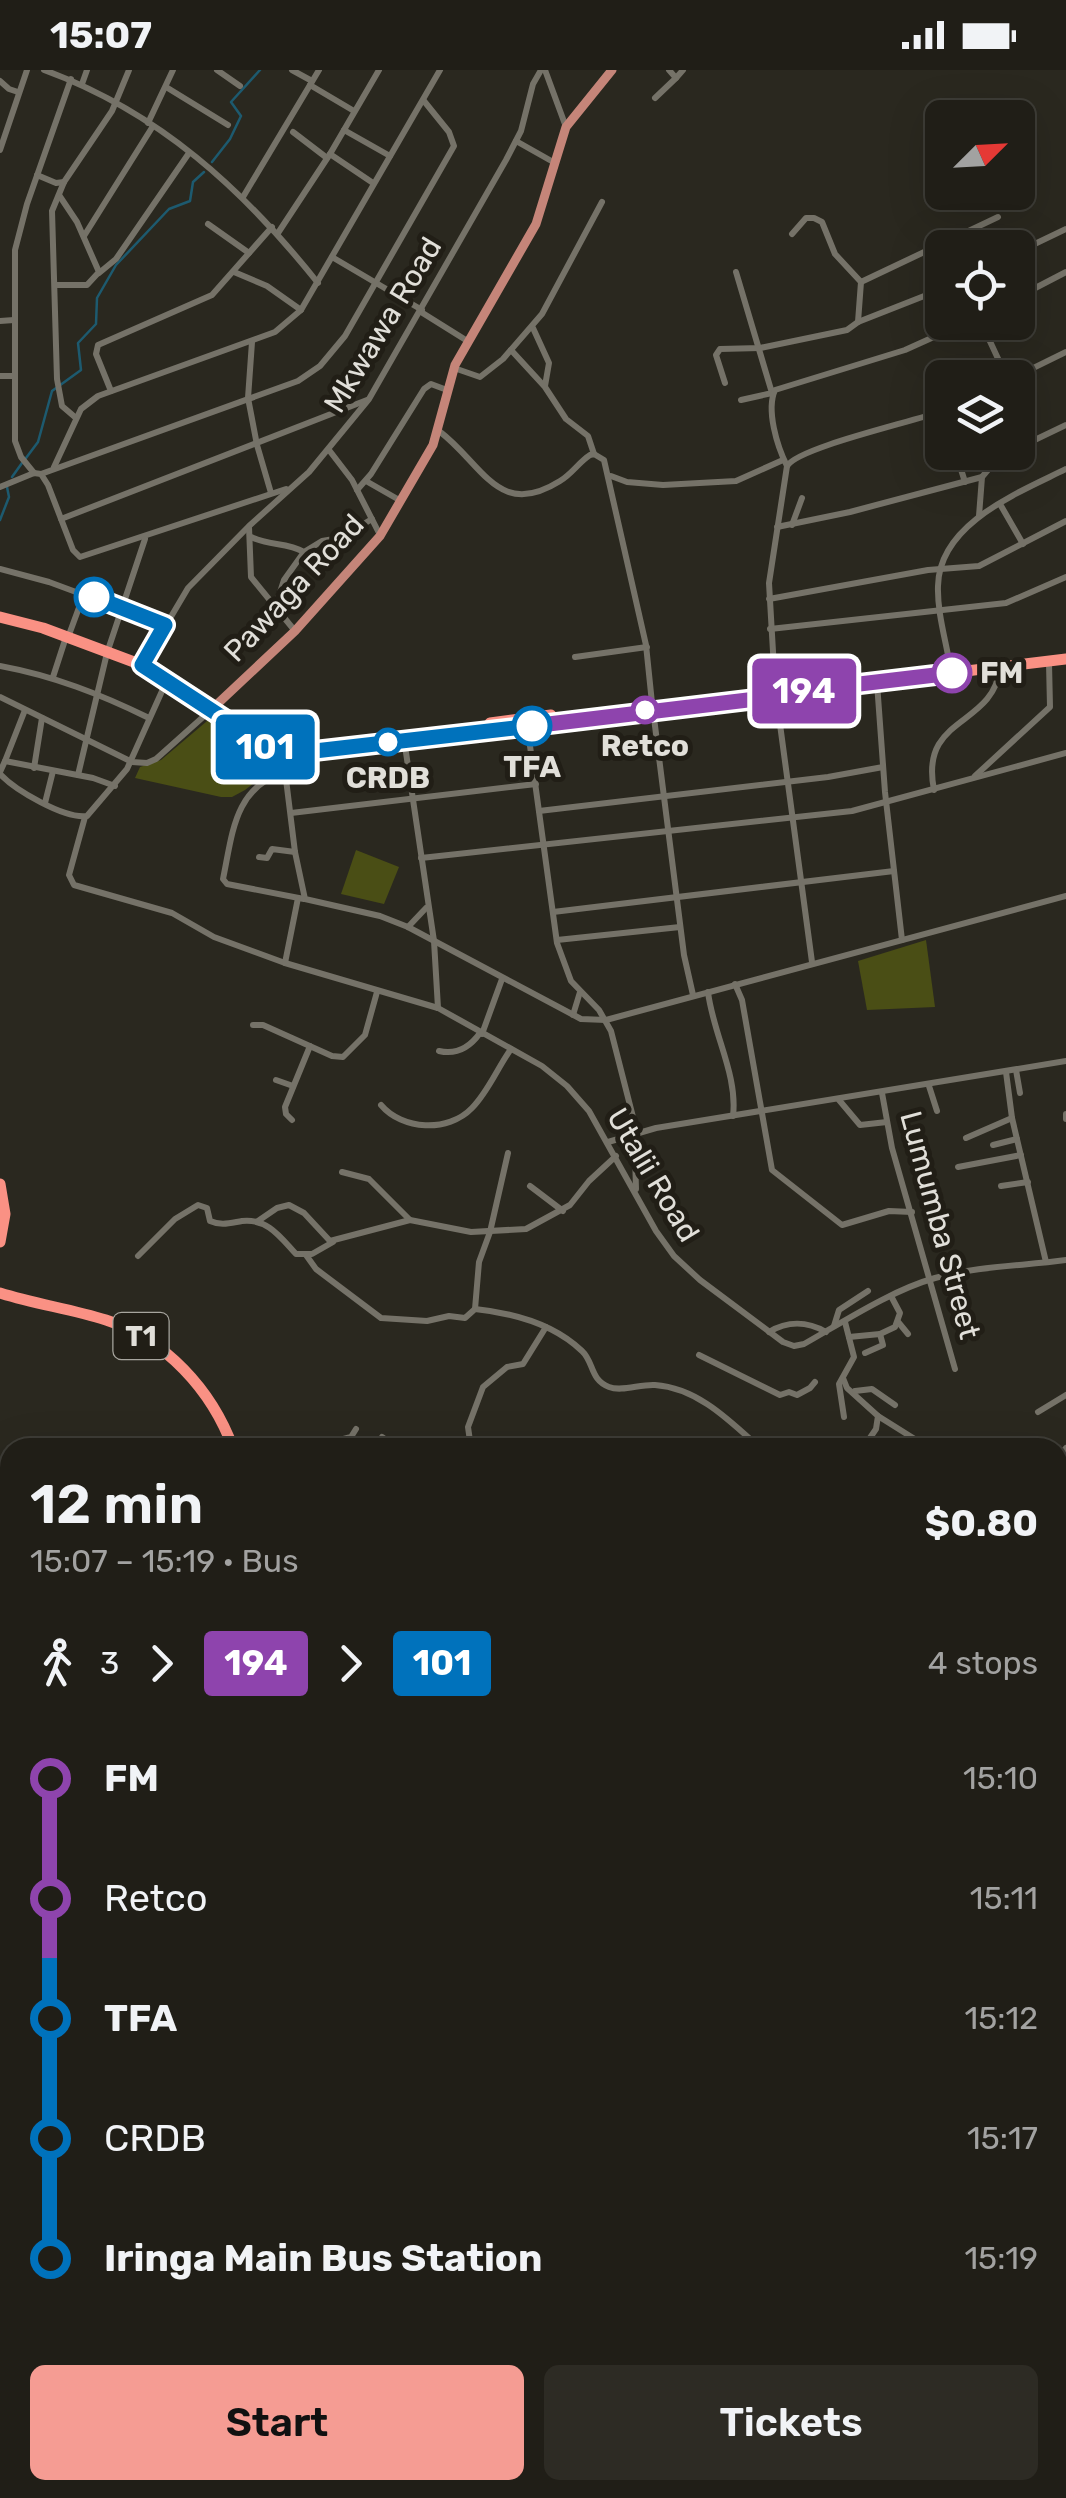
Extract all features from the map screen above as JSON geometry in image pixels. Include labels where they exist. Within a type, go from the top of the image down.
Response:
[{"type":"highway","points":[[0,614],[144,663],[282,751],[404,740],[527,722]]},
{"type":"highway","points":[[282,751],[652,706],[756,699],[1066,659]]},
{"type":"highway","points":[[144,663],[215,706]]},
{"type":"highway","points":[[0,1184],[5,1214],[0,1242]]},
{"type":"highway","points":[[0,1284],[6,1295]]},
{"type":"highway","name":"T1","points":[[6,1295],[107,1320],[162,1350],[214,1406],[228,1438]]},
{"type":"main road","name":"Pawaga Road","points":[[215,706],[295,630],[380,536],[439,430],[454,368],[536,224],[566,127],[612,70]]},
{"type":"street","points":[[0,150],[26,70]]},
{"type":"street","points":[[44,70],[117,102],[190,153],[243,197],[318,283]]},
{"type":"street","points":[[82,84],[87,70]]},
{"type":"street","points":[[76,418],[62,406],[58,392],[52,222],[60,187],[117,102],[129,70]]},
{"type":"street","points":[[83,237],[150,125],[173,70]]},
{"type":"street","points":[[217,70],[240,86]]},
{"type":"street","points":[[292,70],[354,112]]},
{"type":"street","points":[[243,197],[318,70]]},
{"type":"street","points":[[111,391],[96,354],[98,345],[212,295],[275,230],[329,156],[379,70]]},
{"type":"street","points":[[54,468],[76,418],[89,402],[252,342],[275,332],[301,310],[440,70]]},
{"type":"street","points":[[543,70],[566,127]]},
{"type":"street","name":"Mkwawa Road","points":[[144,663],[188,588],[328,450],[369,399],[516,140],[528,112],[533,84],[543,70]]},
{"type":"street","points":[[668,70],[676,78]]},
{"type":"street","points":[[655,98],[683,70]]},
{"type":"street","points":[[71,80],[14,250],[15,441],[21,457],[48,485],[73,550],[80,557],[291,487]]},
{"type":"street","points":[[0,81],[18,92]]},
{"type":"street","points":[[166,87],[228,125]]},
{"type":"street","points":[[0,487],[298,381],[320,366],[345,336],[454,146],[449,132],[424,100]]},
{"type":"street","points":[[344,130],[390,156]]},
{"type":"street","points":[[292,132],[372,183]]},
{"type":"street","points":[[516,140],[555,162]]},
{"type":"street","points":[[56,285],[86,285],[116,259],[190,153]]},
{"type":"street","points":[[38,176],[60,187],[99,274]]},
{"type":"street","points":[[454,368],[480,377],[512,350],[553,296],[602,202]]},
{"type":"street","points":[[860,282],[998,216]]},
{"type":"street","points":[[792,234],[803,220],[818,219],[835,254],[860,282],[858,322]]},
{"type":"street","points":[[208,224],[249,253]]},
{"type":"street","points":[[1035,244],[1066,229]]},
{"type":"street","points":[[332,258],[469,342]]},
{"type":"street","points":[[234,272],[267,286],[301,310]]},
{"type":"street","points":[[736,272],[772,393],[773,415],[785,463],[769,599],[770,629],[775,694],[812,962]]},
{"type":"street","points":[[1035,289],[1066,272]]},
{"type":"street","points":[[725,383],[717,352],[724,348],[760,348],[846,330],[925,297]]},
{"type":"street","points":[[0,321],[14,320]]},
{"type":"street","points":[[532,327],[549,363],[545,387]]},
{"type":"street","points":[[740,400],[772,393],[929,340]]},
{"type":"street","points":[[252,342],[248,398],[271,493]]},
{"type":"street","points":[[512,350],[545,387],[566,420],[588,436],[594,454],[604,460],[610,476],[647,648],[680,927],[693,995]]},
{"type":"street","points":[[1035,366],[1066,352]]},
{"type":"street","points":[[0,376],[14,376]]},
{"type":"street","points":[[357,490],[424,389],[430,384],[447,390]]},
{"type":"street","points":[[61,519],[369,399]]},
{"type":"street","points":[[610,476],[663,485],[736,481],[806,453],[925,416]]},
{"type":"street","points":[[1035,440],[1066,426]]},
{"type":"street","points":[[439,430],[502,490],[517,496],[548,488],[594,454]]},
{"type":"street","points":[[328,450],[357,490],[380,536]]},
{"type":"street","points":[[952,673],[938,589],[941,568],[959,538],[980,516],[1066,469]]},
{"type":"street","points":[[962,470],[965,482]]},
{"type":"street","points":[[777,527],[965,482],[982,477],[988,470]]},
{"type":"street","points":[[980,516],[982,477]]},
{"type":"street","points":[[366,481],[401,502]]},
{"type":"street","points":[[792,525],[802,498]]},
{"type":"street","points":[[1000,504],[1023,544]]},
{"type":"street","points":[[274,608],[284,580],[304,552],[322,541],[340,538],[372,519]]},
{"type":"street","points":[[769,599],[941,568],[980,566],[1066,521]]},
{"type":"street","points":[[249,526],[251,577],[295,630]]},
{"type":"street","points":[[78,775],[108,649],[145,537]]},
{"type":"street","points":[[251,537],[271,545],[291,545],[304,552]]},
{"type":"street","points":[[0,570],[84,594],[165,625]]},
{"type":"street","points":[[770,629],[1021,599],[1066,577]]},
{"type":"street","points":[[52,677],[84,594]]},
{"type":"street","points":[[575,656],[647,648]]},
{"type":"street","points":[[970,780],[1050,706],[1049,661]]},
{"type":"street","points":[[0,666],[52,677],[150,718]]},
{"type":"street","points":[[934,790],[930,762],[934,750],[995,690],[1000,668]]},
{"type":"street","points":[[25,710],[0,773],[12,787],[78,817],[85,816],[132,762],[168,679]]},
{"type":"street","points":[[877,683],[902,940]]},
{"type":"street","points":[[0,697],[132,762],[147,763],[215,706]]},
{"type":"street","points":[[34,768],[42,718]]},
{"type":"street","points":[[527,722],[557,940],[563,964],[580,992],[606,1020],[636,1133],[636,1194]]},
{"type":"street","points":[[404,740],[434,941],[438,1008]]},
{"type":"street","points":[[282,751],[301,899],[285,963]]},
{"type":"street","points":[[421,858],[852,811],[1066,753]]},
{"type":"street","points":[[5,761],[115,786]]},
{"type":"street","points":[[540,811],[883,767]]},
{"type":"street","points":[[45,803],[53,771]]},
{"type":"street","points":[[286,771],[254,786],[241,805],[224,878],[227,884],[380,916],[573,1015],[594,1021],[1066,896]]},
{"type":"street","points":[[290,813],[536,784]]},
{"type":"street","name":"Utalii Road","points":[[85,816],[71,882],[172,913],[214,938],[285,963],[438,1008],[567,1086],[589,1110],[674,1256],[783,1342],[798,1346],[932,1279],[984,1268],[1066,1260]]},
{"type":"street","points":[[259,857],[267,858],[272,849],[295,852]]},
{"type":"street","points":[[553,912],[894,871]]},
{"type":"street","points":[[408,927],[427,908]]},
{"type":"street","points":[[557,940],[680,927]]},
{"type":"street","points":[[439,1051],[457,1051],[472,1044],[481,1033],[502,979]]},
{"type":"street","points":[[735,984],[742,1000],[772,1170],[842,1226],[889,1211],[912,1212]]},
{"type":"street","points":[[253,1025],[332,1056],[346,1056],[365,1035],[377,992]]},
{"type":"street","points":[[573,1015],[580,992]]},
{"type":"street","points":[[708,992],[713,1026],[733,1086],[733,1116]]},
{"type":"street","points":[[292,1120],[284,1110],[310,1046]]},
{"type":"street","points":[[381,1105],[391,1117],[410,1125],[459,1117],[475,1105],[511,1049]]},
{"type":"street","points":[[608,1142],[759,1110],[929,1086],[1066,1061]]},
{"type":"street","points":[[1016,1070],[1020,1094]]},
{"type":"street","points":[[1006,1072],[1012,1118],[1046,1262]]},
{"type":"street","points":[[276,1080],[294,1086]]},
{"type":"street","points":[[929,1086],[937,1112]]},
{"type":"street","name":"Lumumba Street","points":[[882,1093],[955,1369]]},
{"type":"street","points":[[839,1100],[860,1126],[887,1122]]},
{"type":"street","points":[[966,1138],[1012,1118]]},
{"type":"street","points":[[993,1144],[1017,1140]]},
{"type":"street","points":[[306,1255],[316,1269],[382,1318],[465,1318],[475,1309],[479,1262],[508,1153]]},
{"type":"street","points":[[958,1167],[1021,1155]]},
{"type":"street","points":[[258,1221],[284,1239],[294,1252],[306,1255],[335,1241],[410,1220],[462,1231],[526,1229],[563,1211],[616,1156]]},
{"type":"street","points":[[342,1172],[370,1179],[410,1220]]},
{"type":"street","points":[[1001,1186],[1028,1182]]},
{"type":"street","points":[[530,1186],[563,1211]]},
{"type":"street","points":[[138,1256],[192,1206],[204,1206],[210,1221],[216,1224],[258,1221],[289,1204],[304,1213],[325,1238],[335,1241]]},
{"type":"street","points":[[834,1328],[839,1310],[868,1290]]},
{"type":"street","points":[[892,1296],[899,1309],[899,1323],[908,1334]]},
{"type":"street","points":[[475,1309],[546,1326],[585,1353],[596,1378],[603,1384],[613,1388],[662,1386],[687,1394],[715,1408],[749,1438]]},
{"type":"street","points":[[844,1418],[839,1386],[854,1361],[845,1322]]},
{"type":"street","points":[[849,1336],[880,1334],[899,1323]]},
{"type":"street","points":[[769,1332],[793,1324],[810,1325],[826,1332]]},
{"type":"street","points":[[470,1438],[468,1426],[483,1387],[507,1367],[522,1365],[546,1326]]},
{"type":"street","points":[[865,1354],[882,1345],[880,1334]]},
{"type":"street","points":[[699,1355],[780,1396],[789,1392],[797,1395],[815,1382]]},
{"type":"street","points":[[842,1376],[846,1386],[878,1416],[913,1438]]},
{"type":"street","points":[[853,1391],[872,1389],[895,1405]]},
{"type":"street","points":[[1038,1412],[1066,1395]]},
{"type":"street","points":[[870,1438],[878,1416]]},
{"type":"street","points":[[346,1438],[356,1429]]},
{"type":"green space","points":[[213,716],[277,762],[276,766],[232,797],[135,778],[140,767],[161,760]]},
{"type":"green space","points":[[356,850],[399,867],[384,904],[341,894]]},
{"type":"green space","points":[[926,940],[935,1007],[867,1010],[858,961]]},
{"type":"waterway","points":[[212,162],[241,116],[231,102],[260,70]]},
{"type":"waterway","points":[[26,458],[38,442],[52,391],[81,370],[78,343],[96,324],[97,298],[116,265],[169,209],[190,201],[193,182],[204,172]]},
{"type":"waterway","points":[[12,477],[22,463]]},
{"type":"waterway","points":[[0,520],[9,497],[7,487]]},
{"type":"bus line","name":"101","points":[[94,597],[165,625],[142,665],[280,755],[532,726]]},
{"type":"bus line","name":"194","points":[[532,726],[652,709],[756,699],[777,702],[809,690],[952,673]]},
{"type":"place","name":"FM","points":[[952,673]]},
{"type":"place","name":"Retco","points":[[645,710]]},
{"type":"place","name":"TFA","points":[[532,726]]},
{"type":"place","name":"CRDB","points":[[388,742]]}]
